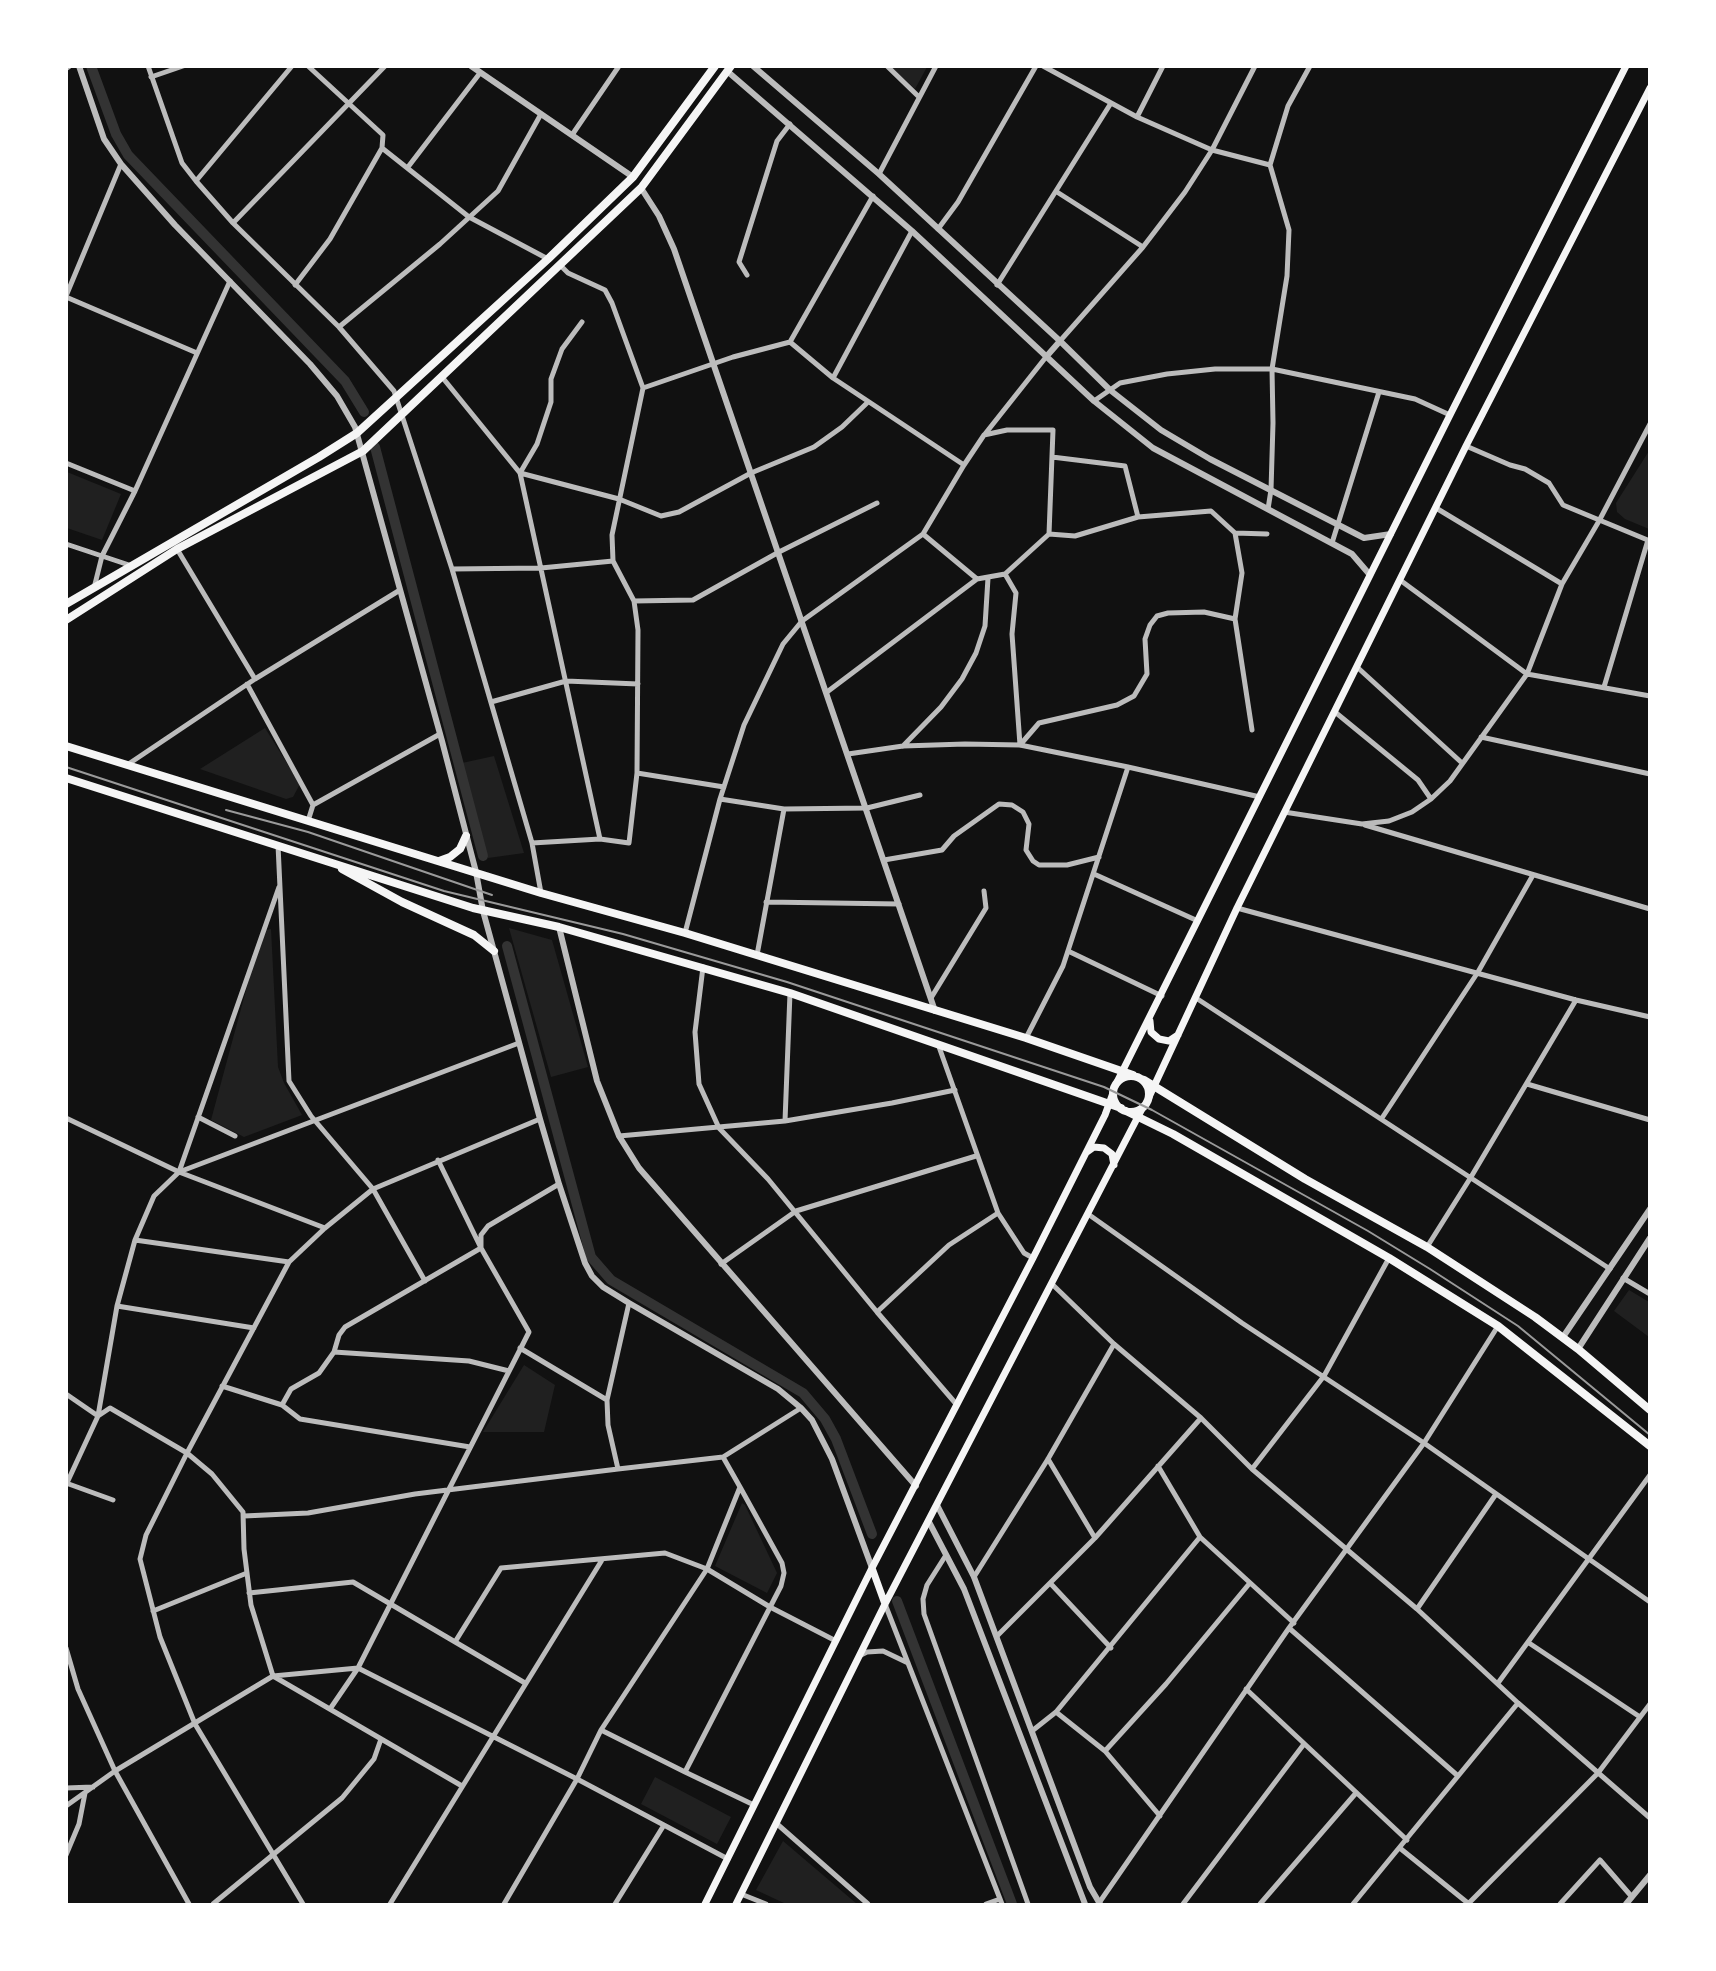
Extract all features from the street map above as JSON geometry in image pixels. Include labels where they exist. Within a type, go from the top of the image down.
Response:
[{"type":"main road","points":[[66,604],[357,433],[548,259],[633,177],[715,66]]},
{"type":"main road","points":[[705,1905],[872,1568],[1086,1153],[1117,1083],[1626,66]]},
{"type":"main road","points":[[66,620],[177,549],[363,451],[640,188],[729,69]]},
{"type":"main road","points":[[736,1905],[885,1604],[1113,1169],[1284,812],[1466,446],[1650,88]]},
{"type":"main road","points":[[633,177],[640,188]]},
{"type":"main road","points":[[66,746],[541,893],[757,955],[1026,1038],[1133,1075],[1305,1179],[1427,1247],[1563,1337],[1650,1410]]},
{"type":"main road","points":[[66,778],[483,911],[559,927],[790,993],[1109,1104],[1173,1134],[1389,1258],[1498,1326],[1650,1446]]},
{"type":"main road","points":[[439,861],[450,858],[460,849],[466,836]]},
{"type":"main road","points":[[324,859],[402,902],[474,935],[494,951]]},
{"type":"main road","points":[[1152,1017],[1149,1027],[1159,1040],[1174,1039],[1181,1031]]},
{"type":"main road","points":[[1117,1083],[1122,1078],[1133,1075]]},
{"type":"main road","points":[[1144,1080],[1150,1091],[1149,1097]]},
{"type":"main road","points":[[1113,1093],[1116,1104],[1123,1110],[1138,1111],[1143,1107]]},
{"type":"main road","points":[[1086,1153],[1094,1147],[1109,1150],[1114,1159],[1113,1169]]},
{"type":"main road","points":[[872,1568],[885,1604]]},
{"type":"street","points":[[79,66],[104,139],[121,164],[175,225],[317,372],[337,396],[357,433],[440,734],[476,872],[483,911],[519,1043],[559,1184],[585,1263],[592,1276],[603,1287],[778,1389],[802,1408],[812,1420],[832,1459],[872,1568]]},
{"type":"street","points":[[148,66],[182,163],[233,223],[339,327],[394,391],[452,569],[491,702],[532,843],[541,893]]},
{"type":"street","points":[[152,77],[183,66]]},
{"type":"street","points":[[196,181],[292,66]]},
{"type":"street","points":[[295,285],[330,239],[382,148],[383,135],[308,66]]},
{"type":"street","points":[[233,223],[385,66]]},
{"type":"street","points":[[471,66],[633,177]]},
{"type":"street","points":[[572,135],[619,66]]},
{"type":"street","points":[[753,66],[879,174],[1110,390],[1161,430],[1210,459],[1364,538],[1391,534]]},
{"type":"street","points":[[887,66],[919,97]]},
{"type":"street","points":[[879,174],[936,66]]},
{"type":"street","points":[[938,229],[958,202],[1036,66]]},
{"type":"street","points":[[1043,66],[1137,117],[1212,150],[1270,165]]},
{"type":"street","points":[[1137,117],[1163,66]]},
{"type":"street","points":[[685,933],[720,799],[744,724],[783,644],[803,621],[923,534],[984,435],[1046,357],[1143,247],[1185,192],[1212,150],[1255,66]]},
{"type":"street","points":[[1268,509],[1271,490],[1272,369],[1287,276],[1289,230],[1270,165],[1288,106],[1310,66]]},
{"type":"street","points":[[729,69],[912,231],[1094,401],[1153,448],[1352,554],[1370,575]]},
{"type":"street","points":[[408,167],[480,73]]},
{"type":"street","points":[[997,285],[1111,103]]},
{"type":"street","points":[[339,327],[440,244],[498,191],[541,114]]},
{"type":"street","points":[[747,275],[739,262],[777,141],[790,124]]},
{"type":"street","points":[[382,148],[469,217],[548,259]]},
{"type":"street","points":[[121,164],[66,296],[197,353]]},
{"type":"street","points":[[640,188],[659,216],[674,250],[935,1011]]},
{"type":"street","points":[[1057,192],[1143,247]]},
{"type":"street","points":[[643,388],[790,342],[873,196]]},
{"type":"street","points":[[833,378],[912,231]]},
{"type":"street","points":[[532,843],[600,839],[629,843],[637,773],[638,630],[634,601],[613,561],[612,536],[643,388],[606,290],[568,273],[560,265]]},
{"type":"street","points":[[94,589],[102,556],[135,491],[230,281]]},
{"type":"street","points":[[520,473],[537,444],[551,402],[551,379],[562,349],[582,322]]},
{"type":"street","points":[[790,342],[833,378],[964,465]]},
{"type":"street","points":[[1094,401],[1120,383],[1167,374],[1215,369],[1272,369],[1415,399],[1450,415]]},
{"type":"street","points":[[442,377],[520,473],[600,839]]},
{"type":"street","points":[[1332,543],[1340,526],[1380,391]]},
{"type":"street","points":[[520,473],[619,499],[661,516],[679,512],[751,473],[814,447],[842,427],[869,402]]},
{"type":"street","points":[[1362,824],[1389,821],[1412,812],[1450,781],[1527,674],[1562,584],[1650,424]]},
{"type":"street","points":[[827,692],[977,579],[1005,574],[1049,534],[1053,430],[1007,430],[984,435]]},
{"type":"street","points":[[1641,441],[1650,446]]},
{"type":"street","points":[[1466,446],[1525,469],[1549,483],[1563,505],[1649,540],[1604,687]]},
{"type":"street","points":[[1052,457],[1125,466],[1138,517]]},
{"type":"street","points":[[66,463],[135,491]]},
{"type":"street","points":[[634,601],[693,600],[779,552],[877,503]]},
{"type":"street","points":[[1436,508],[1562,584]]},
{"type":"street","points":[[1049,534],[1075,536],[1138,517],[1211,511],[1236,533],[1267,534]]},
{"type":"street","points":[[1236,533],[1242,573],[1235,619],[1252,730]]},
{"type":"street","points":[[923,534],[977,579]]},
{"type":"street","points":[[66,544],[132,566]]},
{"type":"street","points":[[177,549],[255,679]]},
{"type":"street","points":[[452,569],[541,568],[613,561]]},
{"type":"street","points":[[1005,574],[1016,593],[1012,634],[1020,745]]},
{"type":"street","points":[[903,746],[948,697],[962,679],[976,653],[985,626],[988,578]]},
{"type":"street","points":[[1400,580],[1527,674],[1650,696]]},
{"type":"street","points":[[128,765],[247,684],[400,590]]},
{"type":"street","points":[[1020,745],[1039,723],[1117,705],[1134,695],[1147,674],[1145,639],[1157,616],[1204,612],[1235,619]]},
{"type":"street","points":[[1357,667],[1462,763]]},
{"type":"street","points":[[491,702],[566,681],[638,684]]},
{"type":"street","points":[[247,684],[313,805]]},
{"type":"street","points":[[1335,712],[1418,780],[1431,799]]},
{"type":"street","points":[[307,822],[313,805],[440,734]]},
{"type":"street","points":[[1481,737],[1650,774]]},
{"type":"street","points":[[848,754],[903,746],[1020,745],[1260,797]]},
{"type":"street","points":[[1026,1038],[1063,966],[1128,767]]},
{"type":"street","points":[[637,773],[724,787]]},
{"type":"street","points":[[720,799],[784,809],[867,808],[920,795]]},
{"type":"street","points":[[884,860],[942,850],[954,836],[999,804],[1012,805],[1023,812],[1029,824],[1026,850],[1033,862],[1045,867],[1100,857]]},
{"type":"street","points":[[757,955],[784,809]]},
{"type":"street","points":[[1284,812],[1362,824],[1647,909],[1650,900]]},
{"type":"street","points":[[278,845],[289,1081],[314,1119],[373,1189],[425,1281]]},
{"type":"street","points":[[1094,874],[1198,921]]},
{"type":"street","points":[[1382,1118],[1478,972],[1533,876]]},
{"type":"street","points":[[179,1172],[280,883]]},
{"type":"street","points":[[931,998],[986,908],[984,891]]},
{"type":"street","points":[[766,902],[899,904]]},
{"type":"street","points":[[1237,908],[1576,1000],[1650,1017]]},
{"type":"street","points":[[559,927],[597,1081],[619,1136],[639,1168],[916,1486]]},
{"type":"street","points":[[1068,951],[1162,996]]},
{"type":"street","points":[[703,967],[695,1032],[699,1084],[719,1128],[768,1179],[957,1405]]},
{"type":"street","points":[[785,1121],[790,993]]},
{"type":"street","points":[[1196,998],[1610,1269]]},
{"type":"street","points":[[1427,1247],[1576,1000]]},
{"type":"street","points":[[113,1500],[67,1483],[98,1416],[117,1306],[135,1240],[153,1196],[179,1172],[519,1043]]},
{"type":"street","points":[[938,1044],[998,1213],[1024,1253],[1033,1258]]},
{"type":"street","points":[[1527,1084],[1650,1120]]},
{"type":"street","points":[[619,1136],[785,1121],[955,1090]]},
{"type":"street","points":[[198,1117],[235,1136]]},
{"type":"street","points":[[66,1118],[179,1172],[325,1228]]},
{"type":"street","points":[[303,1905],[195,1724],[160,1637],[153,1611],[140,1559],[146,1535],[289,1262],[373,1189],[540,1119]]},
{"type":"street","points":[[721,1264],[796,1212],[976,1156]]},
{"type":"street","points":[[330,1709],[358,1668],[530,1332],[481,1248],[438,1160]]},
{"type":"street","points":[[481,1248],[481,1235],[488,1226],[559,1184]]},
{"type":"street","points":[[1563,1337],[1650,1209]]},
{"type":"street","points":[[877,1312],[949,1245],[998,1213]]},
{"type":"street","points":[[1088,1214],[1242,1323],[1424,1443],[1650,1602]]},
{"type":"street","points":[[1578,1349],[1650,1238]]},
{"type":"street","points":[[135,1240],[289,1262]]},
{"type":"street","points":[[282,1405],[291,1389],[319,1374],[334,1352],[339,1335],[345,1327],[481,1248]]},
{"type":"street","points":[[1252,1469],[1324,1376],[1389,1258]]},
{"type":"street","points":[[1623,1278],[1650,1294]]},
{"type":"street","points":[[1053,1284],[1114,1344],[1202,1418],[1252,1469],[1417,1609],[1518,1703],[1650,1818]]},
{"type":"street","points":[[618,1469],[608,1425],[607,1401],[629,1303]]},
{"type":"street","points":[[117,1306],[254,1328]]},
{"type":"street","points":[[1099,1904],[1291,1625],[1424,1443],[1498,1326]]},
{"type":"street","points":[[975,1577],[1048,1459],[1114,1344]]},
{"type":"street","points":[[520,1348],[607,1401]]},
{"type":"street","points":[[334,1352],[469,1361],[509,1371]]},
{"type":"street","points":[[222,1387],[282,1405],[300,1419],[470,1447]]},
{"type":"street","points":[[66,1394],[98,1416]]},
{"type":"street","points":[[98,1416],[110,1408],[187,1453],[212,1474],[244,1516],[244,1549],[250,1605],[273,1676],[462,1786]]},
{"type":"street","points":[[244,1516],[308,1513],[415,1494],[723,1457],[802,1408]]},
{"type":"street","points":[[997,1636],[1095,1538],[1202,1418]]},
{"type":"street","points":[[685,1772],[781,1586],[784,1573],[782,1563],[723,1457]]},
{"type":"street","points":[[1048,1459],[1095,1538]]},
{"type":"street","points":[[1158,1466],[1200,1537],[1291,1625],[1458,1776]]},
{"type":"street","points":[[1498,1684],[1650,1475]]},
{"type":"street","points":[[514,1905],[505,1903],[578,1779],[601,1730],[707,1569],[740,1487]]},
{"type":"street","points":[[1417,1609],[1496,1494]]},
{"type":"street","points":[[937,1504],[975,1577],[1099,1904]]},
{"type":"street","points":[[929,1522],[964,1589],[1085,1905]]},
{"type":"street","points":[[1032,1731],[1056,1712],[1200,1537]]},
{"type":"street","points":[[455,1642],[501,1568],[665,1553],[707,1569],[770,1607],[836,1641]]},
{"type":"street","points":[[946,1555],[927,1585],[923,1599],[924,1614],[1028,1905]]},
{"type":"street","points":[[390,1905],[602,1560]]},
{"type":"street","points":[[153,1611],[247,1573]]},
{"type":"street","points":[[249,1593],[353,1582],[525,1683]]},
{"type":"street","points":[[1051,1584],[1111,1648]]},
{"type":"street","points":[[1105,1752],[1249,1584]]},
{"type":"street","points":[[885,1604],[1001,1902],[986,1905]]},
{"type":"street","points":[[1529,1643],[1640,1717]]},
{"type":"street","points":[[66,1648],[78,1689],[116,1771],[189,1905]]},
{"type":"street","points":[[859,1656],[872,1651],[883,1651],[908,1663]]},
{"type":"street","points":[[66,1806],[116,1771],[273,1676],[358,1668],[578,1779],[728,1859]]},
{"type":"street","points":[[1246,1689],[1407,1840]]},
{"type":"street","points":[[1353,1905],[1518,1703]]},
{"type":"street","points":[[1401,1849],[1469,1904],[1598,1773],[1650,1704]]},
{"type":"street","points":[[1056,1712],[1105,1752],[1160,1816]]},
{"type":"street","points":[[601,1730],[754,1805]]},
{"type":"street","points":[[213,1905],[342,1798],[374,1759],[381,1739]]},
{"type":"street","points":[[1183,1905],[1304,1744]]},
{"type":"street","points":[[66,1788],[96,1787]]},
{"type":"street","points":[[66,1856],[79,1824],[85,1793]]},
{"type":"street","points":[[1260,1905],[1356,1793]]},
{"type":"street","points":[[776,1823],[868,1905]]},
{"type":"street","points":[[615,1905],[664,1825]]},
{"type":"street","points":[[1560,1905],[1600,1860],[1632,1897]]},
{"type":"street","points":[[1626,1905],[1650,1875]]},
{"type":"street","points":[[741,1894],[766,1905]]},
{"type":"shaded area","points":[[891,67],[927,67],[915,89]]},
{"type":"shaded area","points":[[1649,451],[1649,529],[1625,519],[1617,512],[1616,503]]},
{"type":"shaded area","points":[[67,472],[121,494],[102,540],[67,528]]},
{"type":"shaded area","points":[[265,728],[300,784],[293,797],[286,799],[200,769]]},
{"type":"shaded area","points":[[494,756],[524,853],[488,858],[462,763]]},
{"type":"shaded area","points":[[509,928],[552,940],[588,1067],[551,1077]]},
{"type":"shaded area","points":[[271,929],[278,1067],[302,1115],[244,1137],[211,1120],[262,931]]},
{"type":"shaded area","points":[[1629,1290],[1649,1302],[1649,1337],[1614,1311]]},
{"type":"shaded area","points":[[524,1365],[555,1385],[544,1432],[483,1432]]},
{"type":"shaded area","points":[[742,1503],[777,1573],[767,1593],[715,1566]]},
{"type":"shaded area","points":[[655,1777],[731,1817],[717,1844],[641,1804]]},
{"type":"shaded area","points":[[783,1841],[857,1904],[786,1904],[756,1890]]},
{"type":"waterway","points":[[91,66],[116,134],[128,155],[345,381],[364,412]]},
{"type":"waterway","points":[[375,447],[483,856]]},
{"type":"waterway","points":[[507,946],[591,1257],[611,1280],[803,1393],[825,1419],[836,1439],[872,1534]]},
{"type":"waterway","points":[[897,1601],[1012,1904]]},
{"type":"tram line","points":[[66,767],[444,891],[623,934],[787,982],[1104,1087],[1152,1110],[1368,1231],[1430,1269],[1518,1326],[1650,1435]]},
{"type":"tram line","points":[[226,810],[308,832],[492,895]]}]
